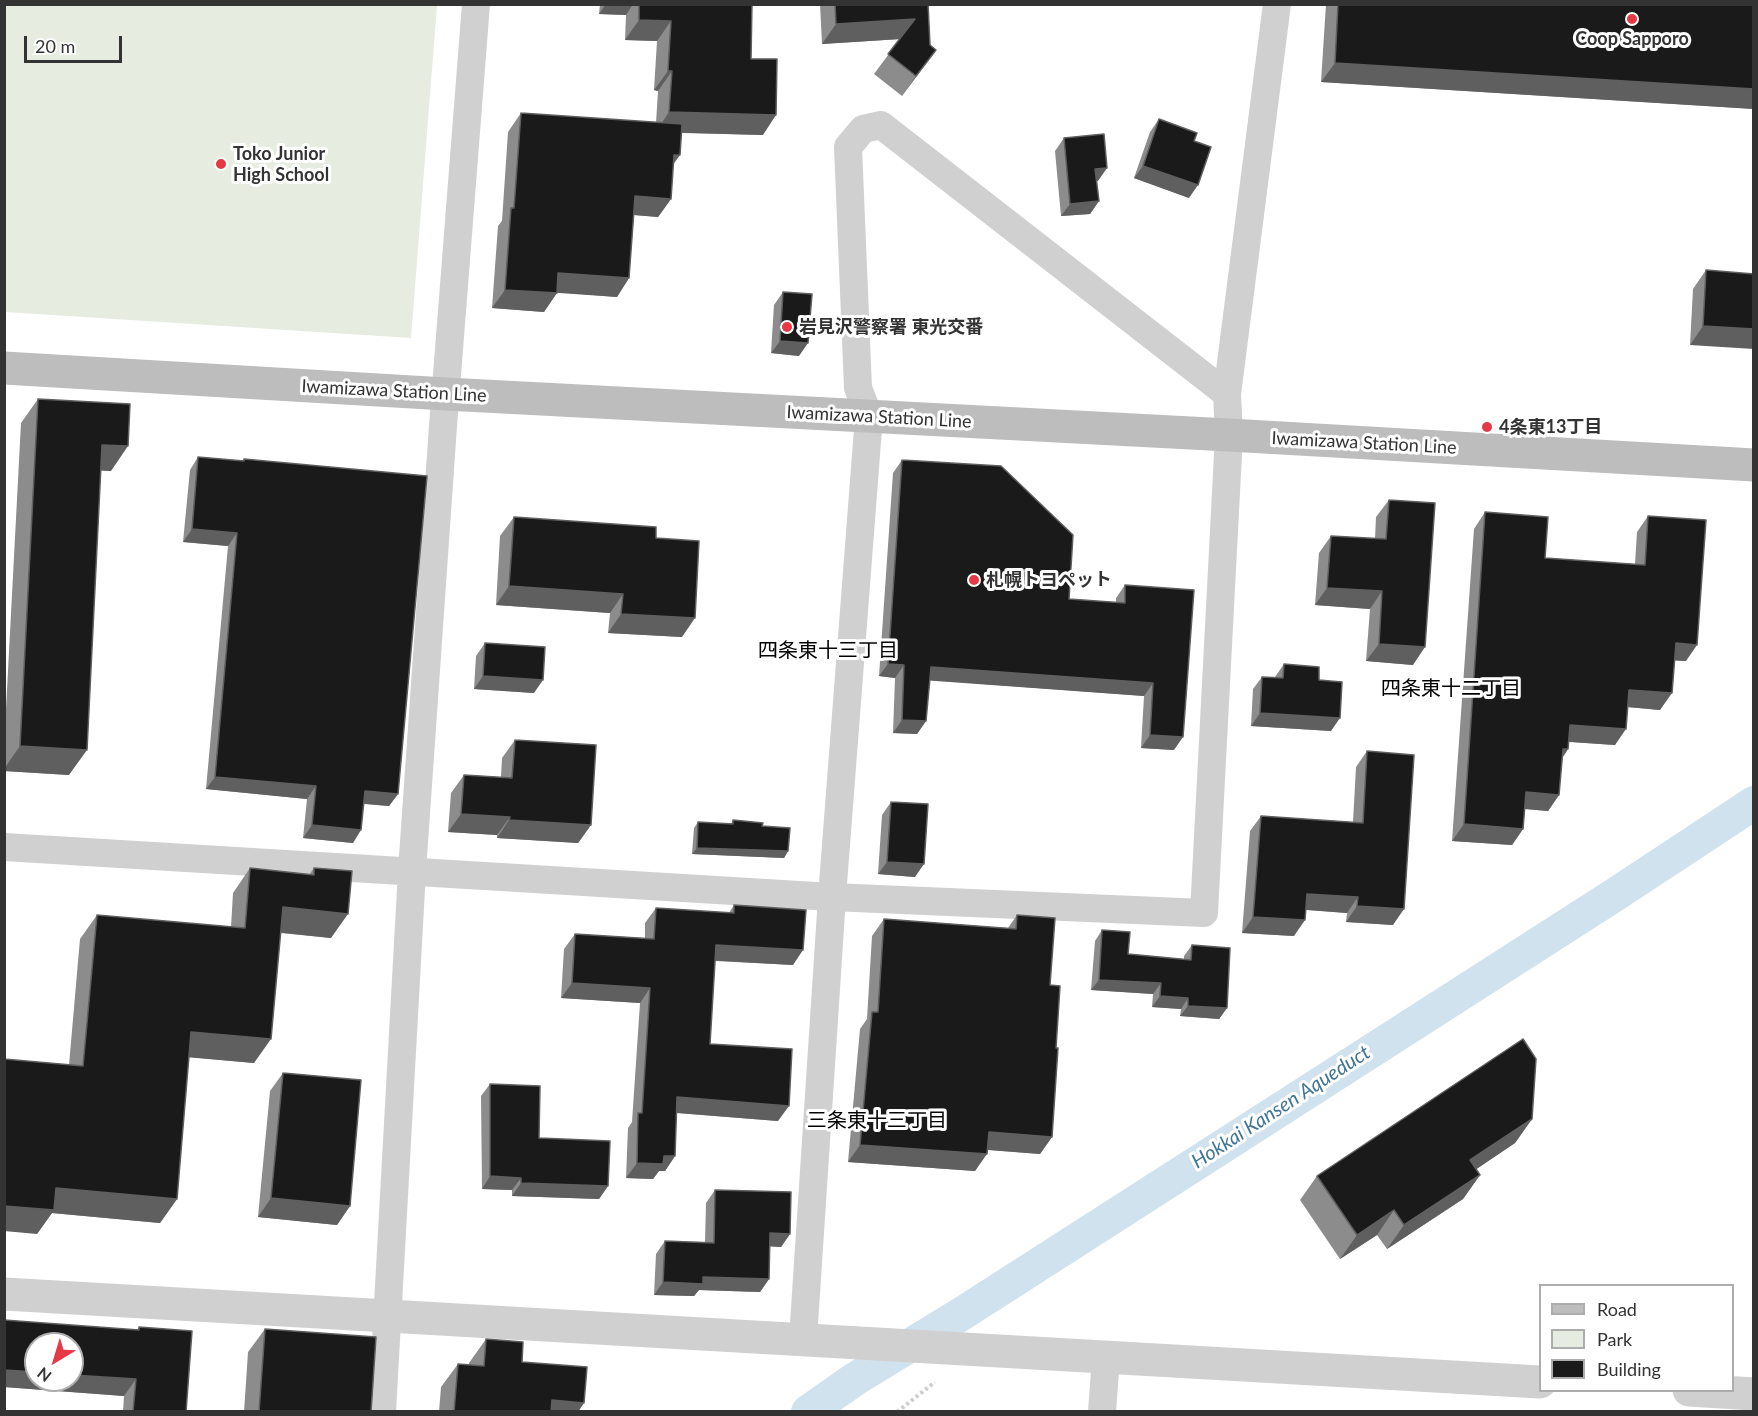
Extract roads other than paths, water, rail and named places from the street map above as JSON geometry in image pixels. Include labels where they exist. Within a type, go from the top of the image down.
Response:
[{"type":"main road","name":"Iwamizawa Station Line","points":[[4,368],[1754,465]]},
{"type":"street","points":[[382,1412],[412,872],[476,4]]},
{"type":"street","points":[[4,847],[832,897],[1204,913],[1229,435],[1227,394],[1277,4]]},
{"type":"street","points":[[803,1339],[832,897],[869,416],[858,388],[848,147],[863,129],[881,125],[1227,394]]},
{"type":"street","points":[[4,1294],[1539,1382]]},
{"type":"street","points":[[1102,1412],[1106,1357]]},
{"type":"street","points":[[1722,1392],[1754,1394]]},
{"type":"waterway","name":"Hokkai Kansen Aqueduct","points":[[808,1412],[855,1379],[963,1313],[1754,803]]},
{"type":"place","name":"Coop Sapporo","points":[[1632,19]]},
{"type":"place","name":"Toko Junior High School","points":[[221,164]]},
{"type":"place","name":"岩見沢警察署 東光交番","points":[[787,327]]},
{"type":"place","name":"4条東13丁目","points":[[1487,427]]},
{"type":"place","name":"札幌トヨペット","points":[[974,580]]},
{"type":"district","name":"四条東十三丁目","points":[[828,651]]},
{"type":"district","name":"四条東十二丁目","points":[[1451,689]]},
{"type":"district","name":"三条東十三丁目","points":[[877,1121]]}]
